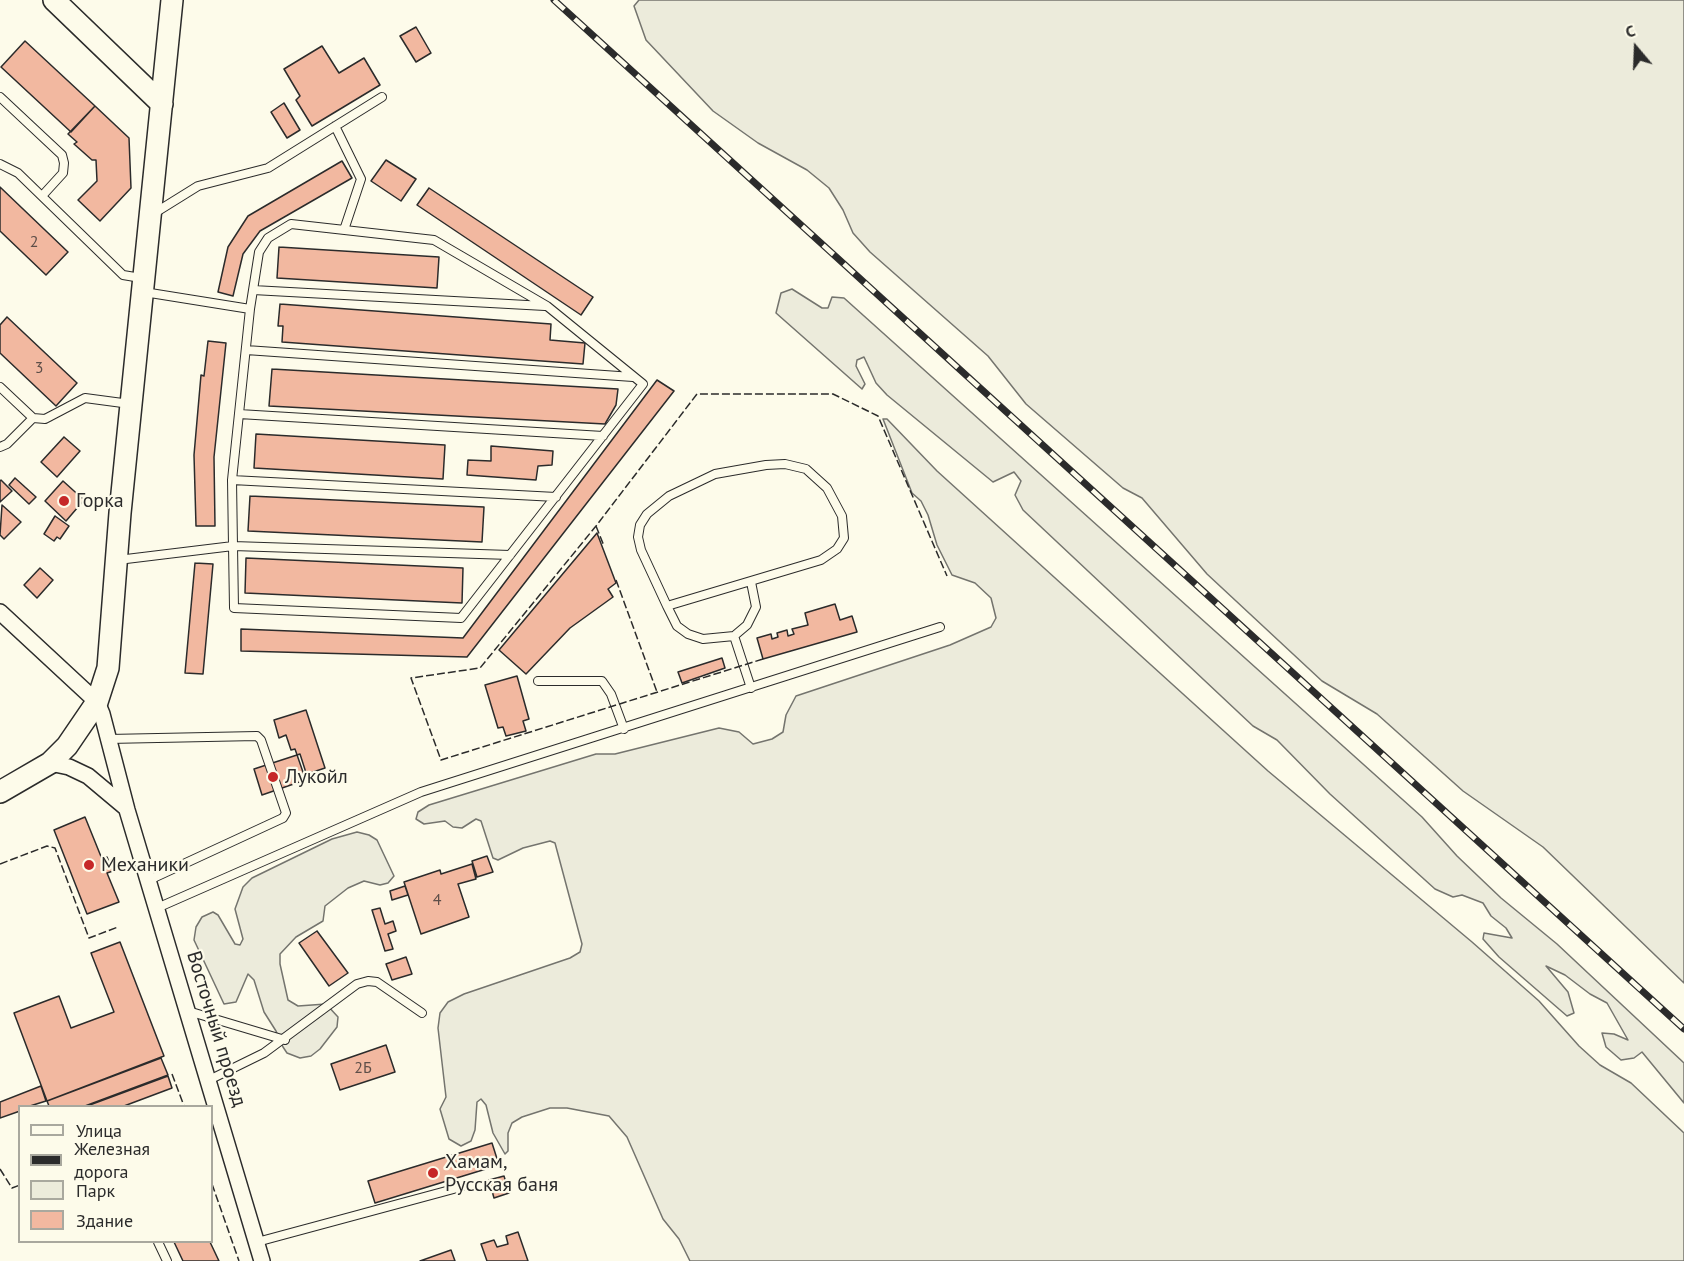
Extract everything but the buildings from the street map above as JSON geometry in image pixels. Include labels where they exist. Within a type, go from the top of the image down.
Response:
[{"type":"main road","points":[[54,0],[162,104]]},
{"type":"main road","points":[[0,792],[50,763],[81,729],[97,702],[108,668],[172,0]]},
{"type":"street","points":[[0,612],[97,702]]},
{"type":"street","name":"Восточный проезд","points":[[97,702],[127,810],[262,1261]]},
{"type":"street","points":[[50,763],[69,767],[88,776],[127,810]]},
{"type":"lane","points":[[0,97],[62,155],[63,172],[42,196]]},
{"type":"lane","points":[[152,214],[198,186],[268,168],[382,97]]},
{"type":"lane","points":[[335,126],[362,178],[344,230]]},
{"type":"lane","points":[[0,164],[18,173],[123,275],[145,285],[250,309]]},
{"type":"lane","points":[[291,224],[434,240],[547,306],[643,384],[461,618],[234,608],[232,480],[253,290],[260,252],[268,238],[291,224]]},
{"type":"lane","points":[[253,290],[547,306]]},
{"type":"lane","points":[[246,350],[634,377]]},
{"type":"lane","points":[[0,387],[33,418],[45,419],[84,398],[132,405]]},
{"type":"lane","points":[[239,414],[603,436]]},
{"type":"lane","points":[[0,447],[7,444],[33,418]]},
{"type":"lane","points":[[667,606],[821,560],[837,549],[844,538],[842,516],[836,502],[819,479],[806,469],[785,464],[766,465],[715,474],[669,496],[647,514],[640,525],[638,537],[641,550],[667,606],[677,626],[688,634],[703,639],[734,636],[747,626],[754,615],[756,595],[752,582]]},
{"type":"lane","points":[[232,480],[556,497]]},
{"type":"lane","points":[[117,560],[233,546],[510,555]]},
{"type":"lane","points":[[158,908],[422,792],[940,627]]},
{"type":"lane","points":[[734,636],[751,688]]},
{"type":"lane","points":[[538,681],[602,681],[611,694],[624,729]]},
{"type":"lane","points":[[108,739],[257,736],[261,740],[286,813],[283,818],[149,880]]},
{"type":"lane","points":[[209,1080],[285,1040],[357,984],[368,981],[377,982],[422,1013]]},
{"type":"lane","points":[[189,1011],[285,1040]]},
{"type":"lane","points":[[257,1242],[461,1187]]},
{"type":"lane","points":[[158,1243],[167,1261]]},
{"type":"green space","points":[[639,0],[1684,0],[1684,983],[1543,847],[1463,791],[1377,714],[1322,681],[1207,574],[1142,498],[1123,488],[1026,404],[988,356],[870,252],[853,233],[843,210],[829,188],[807,170],[758,143],[713,111],[646,40],[634,6]]},
{"type":"green space","points":[[792,289],[822,308],[828,308],[832,297],[844,298],[1422,817],[1457,856],[1501,898],[1557,944],[1684,1063],[1684,1103],[1642,1052],[1634,1058],[1621,1060],[1606,1047],[1602,1033],[1614,1034],[1628,1040],[1607,1003],[1590,994],[1565,975],[1546,966],[1568,992],[1574,1013],[1567,1016],[1499,957],[1483,939],[1484,933],[1512,938],[1506,928],[1491,916],[1483,903],[1462,895],[1453,897],[1435,889],[1330,794],[1277,740],[1253,726],[1023,510],[1015,495],[1021,481],[1014,472],[993,482],[887,395],[876,383],[864,357],[857,360],[856,366],[865,384],[862,389],[776,313],[781,293]]},
{"type":"green space","points":[[883,419],[887,419],[937,471],[1268,771],[1472,942],[1539,1001],[1579,1046],[1600,1065],[1631,1083],[1684,1133],[1684,1261],[690,1261],[679,1239],[663,1219],[627,1137],[609,1116],[567,1108],[550,1108],[522,1117],[512,1123],[508,1133],[508,1151],[505,1154],[493,1133],[486,1105],[481,1099],[477,1102],[475,1130],[471,1141],[461,1146],[449,1139],[440,1109],[446,1097],[438,1028],[440,1013],[448,1002],[464,994],[570,958],[580,952],[582,944],[555,843],[550,841],[523,848],[498,860],[493,858],[481,821],[476,819],[462,828],[453,827],[445,821],[424,824],[416,819],[418,812],[429,805],[596,754],[615,754],[719,728],[739,732],[753,744],[772,739],[783,732],[786,715],[796,696],[950,645],[991,627],[996,618],[991,598],[975,583],[952,575],[937,545],[928,515],[921,501],[912,493]]},
{"type":"green space","points":[[357,832],[377,840],[394,876],[388,883],[380,885],[364,881],[348,888],[325,906],[323,921],[296,937],[280,954],[288,1000],[298,1006],[326,1004],[338,1017],[337,1027],[320,1049],[311,1056],[300,1058],[287,1053],[283,1047],[264,1012],[254,980],[248,974],[236,1002],[224,1004],[194,940],[196,927],[202,917],[213,912],[218,915],[235,944],[240,945],[243,939],[235,909],[243,887],[252,878],[332,839]]},
{"type":"railway","points":[[554,0],[1684,1029]]},
{"type":"fence","points":[[763,659],[441,760],[411,678],[480,668],[596,526],[697,394],[833,394],[878,416],[947,576]]},
{"type":"fence","points":[[596,526],[604,546]]},
{"type":"fence","points":[[616,580],[657,692]]},
{"type":"fence","points":[[0,864],[47,846],[55,848],[89,938],[118,927]]},
{"type":"fence","points":[[172,1074],[184,1105]]},
{"type":"fence","points":[[0,1169],[12,1188],[18,1186]]},
{"type":"fence","points":[[213,1187],[239,1261]]},
{"type":"place","name":"Горка","points":[[64,501]]},
{"type":"place","name":"Лукойл","points":[[273,777]]},
{"type":"place","name":"Механики","points":[[89,865]]},
{"type":"place","name":"Хамам, Русская баня","points":[[433,1173]]}]
